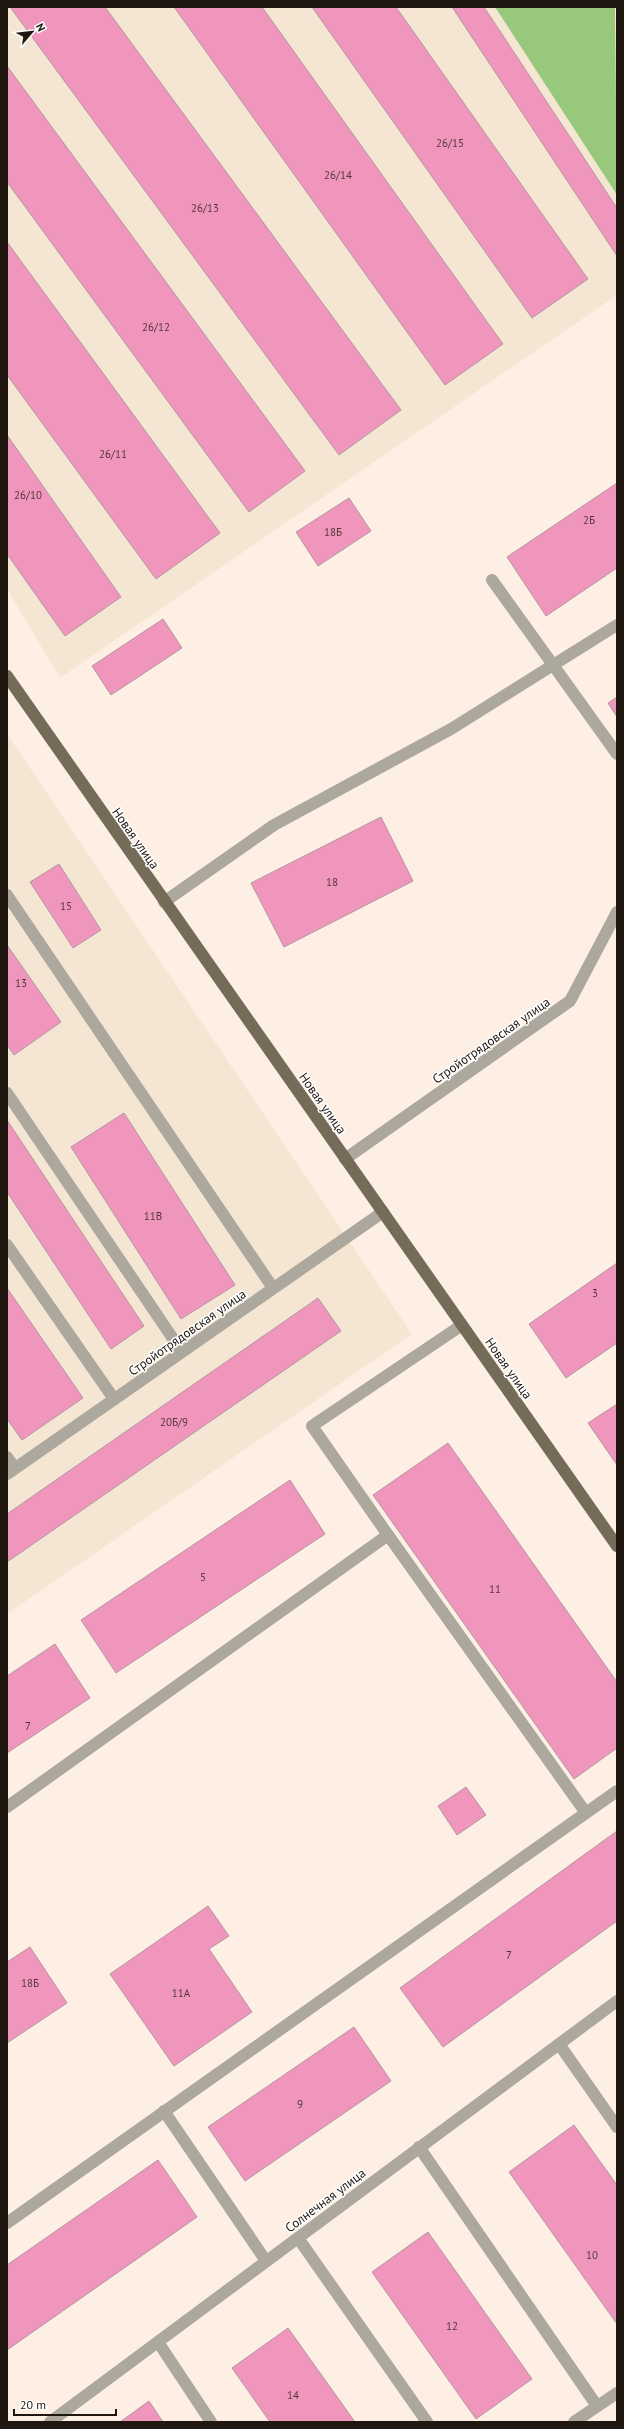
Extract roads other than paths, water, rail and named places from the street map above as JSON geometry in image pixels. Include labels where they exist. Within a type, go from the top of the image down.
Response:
[{"type":"main road","name":"Новая улица","points":[[7,676],[617,1546]]},
{"type":"street","points":[[492,580],[554,664],[617,754]]},
{"type":"street","points":[[164,902],[274,824],[451,729],[617,625]]},
{"type":"street","points":[[7,895],[273,1288]]},
{"type":"street","name":"Стройотрядовская улица","points":[[346,1159],[570,1001],[617,912]]},
{"type":"street","points":[[7,1093],[182,1352]]},
{"type":"street","name":"Стройотрядовская улица","points":[[11,1471],[383,1212]]},
{"type":"street","points":[[7,1245],[114,1399]]},
{"type":"street","points":[[462,1325],[312,1426],[586,1813]]},
{"type":"street","points":[[7,1457],[11,1471]]},
{"type":"street","points":[[7,1807],[388,1534]]},
{"type":"street","points":[[7,2223],[617,1791]]},
{"type":"street","name":"Солнечная улица","points":[[50,2422],[617,2001]]},
{"type":"street","points":[[559,2044],[617,2127]]},
{"type":"street","points":[[164,2111],[266,2261]]},
{"type":"street","points":[[419,2147],[597,2406]]},
{"type":"street","points":[[298,2238],[427,2422]]},
{"type":"street","points":[[158,2342],[212,2422]]},
{"type":"street","points":[[574,2422],[617,2393]]}]
